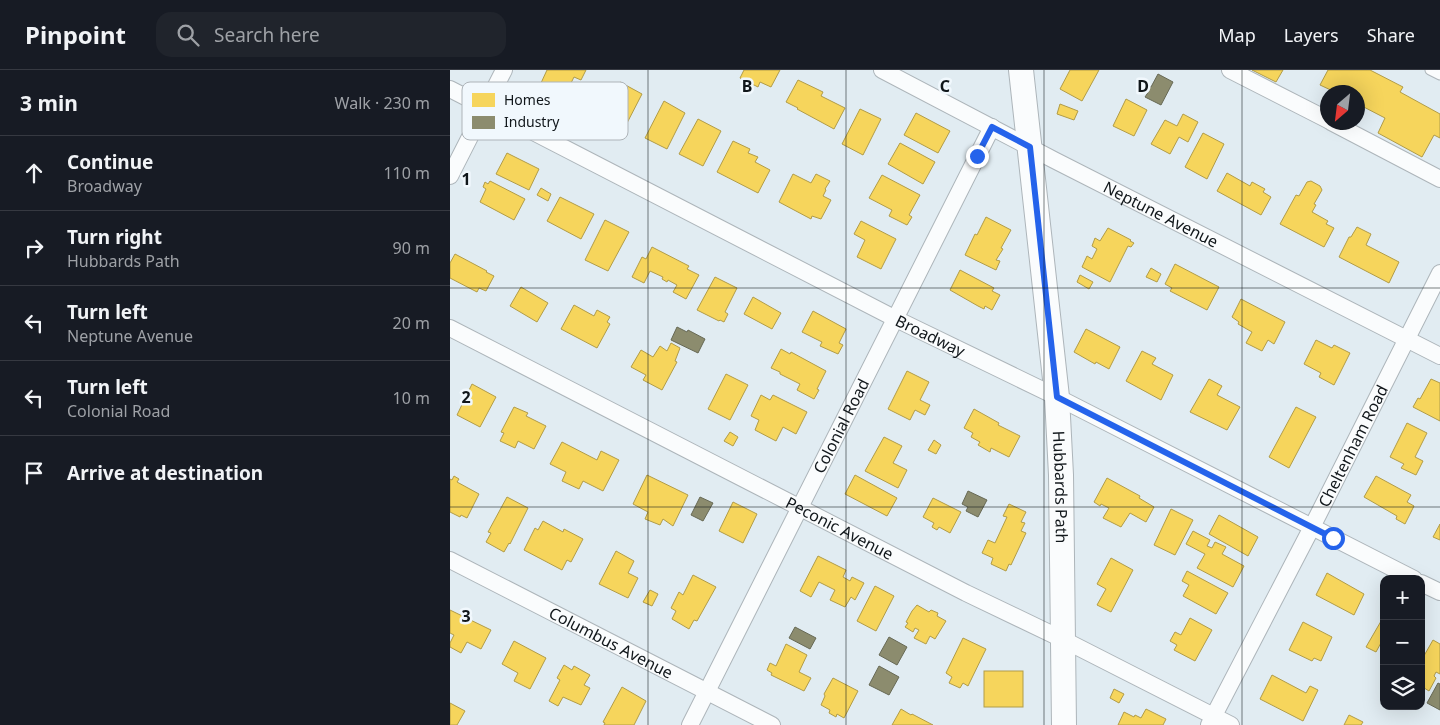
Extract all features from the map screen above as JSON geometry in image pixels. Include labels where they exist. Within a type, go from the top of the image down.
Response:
[{"type":"street","points":[[498,82],[504,70]]},
{"type":"street","name":"Neptune Avenue","points":[[882,70],[1440,356]]},
{"type":"street","name":"Hubbards Path","points":[[1020,70],[1057,397],[1061,475],[1064,725]]},
{"type":"street","points":[[1230,70],[1320,116]]},
{"type":"street","name":"Broadway","points":[[450,89],[462,95]]},
{"type":"street","name":"Colonial Road","points":[[690,725],[992,127]]},
{"type":"street","points":[[1347,130],[1440,179]]},
{"type":"street","points":[[450,176],[468,140]]},
{"type":"street","name":"Broadway","points":[[549,140],[896,318],[1057,397],[1406,575]]},
{"type":"street","name":"Cheltenham Road","points":[[1211,721],[1312,527],[1440,273]]},
{"type":"street","name":"Peconic Avenue","points":[[450,328],[966,593],[1064,640],[1211,721],[1231,725]]},
{"type":"street","name":"Columbus Avenue","points":[[450,560],[772,725]]},
{"type":"street","points":[[1425,584],[1440,592]]},
{"type":"lane","points":[[1430,70],[1440,75]]},
{"type":"building: Homes","points":[[547,70],[586,70],[581,80],[574,77],[572,82],[541,82]]},
{"type":"building: Homes","points":[[744,70],[780,70],[771,87],[760,82],[758,87],[740,78]]},
{"type":"building: Homes","points":[[1070,70],[1099,70],[1082,101],[1060,89]]},
{"type":"building: Homes","points":[[1252,70],[1283,70],[1276,82]]},
{"type":"building: Homes","points":[[1328,70],[1370,70],[1403,87],[1400,92],[1440,114],[1440,138],[1434,135],[1422,157],[1378,133],[1385,118],[1365,108],[1365,85],[1320,85]]},
{"type":"building: Homes","points":[[798,80],[823,92],[821,96],[845,108],[834,129],[786,102]]},
{"type":"building: Homes","points":[[628,86],[642,94],[628,121]]},
{"type":"building: Homes","points":[[1126,99],[1147,110],[1134,136],[1113,126]]},
{"type":"building: Homes","points":[[664,101],[685,113],[667,149],[645,138]]},
{"type":"building: Homes","points":[[1060,104],[1078,111],[1074,120],[1057,114]]},
{"type":"building: Homes","points":[[860,109],[881,119],[863,155],[842,144]]},
{"type":"building: Homes","points":[[916,113],[950,131],[938,153],[904,135]]},
{"type":"building: Homes","points":[[1183,114],[1198,122],[1188,142],[1179,137],[1170,154],[1151,144],[1165,120],[1177,126]]},
{"type":"building: Homes","points":[[698,119],[721,131],[703,166],[679,154]]},
{"type":"building: Homes","points":[[1203,133],[1224,144],[1207,179],[1185,167]]},
{"type":"building: Homes","points":[[733,141],[750,149],[748,153],[758,157],[755,162],[770,170],[758,193],[717,172]]},
{"type":"building: Homes","points":[[900,143],[935,162],[923,184],[888,164]]},
{"type":"building: Homes","points":[[507,153],[539,169],[529,190],[496,174]]},
{"type":"building: Homes","points":[[1227,173],[1250,186],[1252,182],[1265,189],[1263,192],[1271,197],[1261,215],[1217,191]]},
{"type":"building: Homes","points":[[793,174],[811,183],[816,174],[830,181],[823,196],[831,200],[821,219],[812,216],[811,219],[779,202]]},
{"type":"building: Homes","points":[[882,175],[920,195],[909,215],[912,217],[907,225],[889,216],[892,210],[869,198]]},
{"type":"building: Homes","points":[[490,181],[525,199],[514,220],[480,202],[486,189],[483,187],[485,182],[488,184]]},
{"type":"building: Homes","points":[[1311,181],[1320,186],[1322,190],[1312,212],[1328,221],[1326,224],[1334,228],[1324,247],[1280,224],[1296,195],[1299,196],[1307,182]]},
{"type":"building: Homes","points":[[541,188],[551,194],[548,201],[537,195]]},
{"type":"building: Homes","points":[[560,197],[594,214],[581,239],[547,221]]},
{"type":"building: Homes","points":[[986,217],[1011,230],[996,260],[1000,261],[996,270],[965,255]]},
{"type":"building: Homes","points":[[605,220],[629,232],[608,271],[585,260]]},
{"type":"building: Homes","points":[[861,221],[896,239],[881,269],[857,257],[865,240],[854,234]]},
{"type":"building: Homes","points":[[1357,227],[1371,234],[1366,245],[1399,262],[1389,283],[1339,257],[1349,237],[1351,237]]},
{"type":"building: Homes","points":[[1108,228],[1134,243],[1131,247],[1128,246],[1110,282],[1082,267],[1087,256],[1092,259],[1097,249],[1092,246],[1095,238],[1100,241]]},
{"type":"building: Homes","points":[[652,247],[689,266],[687,269],[699,275],[686,299],[673,292],[677,285],[668,280],[667,282],[662,279],[663,277],[650,271],[644,283],[632,277],[642,257],[646,259]]},
{"type":"building: Homes","points":[[455,254],[494,276],[486,291],[479,288],[477,292],[450,278],[450,263]]},
{"type":"building: Homes","points":[[1175,264],[1219,287],[1207,310],[1170,291],[1172,288],[1165,284]]},
{"type":"building: Homes","points":[[1151,268],[1161,274],[1157,282],[1146,277]]},
{"type":"building: Homes","points":[[960,270],[994,288],[992,291],[1000,295],[992,310],[985,306],[984,309],[950,290]]},
{"type":"building: Homes","points":[[1080,275],[1093,282],[1089,289],[1077,282]]},
{"type":"building: Homes","points":[[715,277],[737,288],[725,312],[728,314],[724,322],[697,310]]},
{"type":"building: Homes","points":[[521,287],[548,303],[537,322],[510,306]]},
{"type":"building: Homes","points":[[753,297],[781,313],[772,329],[744,314]]},
{"type":"building: Homes","points":[[1241,299],[1285,322],[1274,344],[1268,340],[1262,351],[1246,343],[1252,332],[1238,324],[1239,322],[1232,317]]},
{"type":"building: Homes","points":[[574,305],[594,316],[597,310],[610,317],[607,322],[610,324],[597,348],[561,329]]},
{"type":"building: Homes","points":[[813,311],[846,329],[839,343],[843,345],[838,354],[820,346],[822,342],[802,332]]},
{"type":"building: Homes","points":[[1086,329],[1120,347],[1109,369],[1096,362],[1095,364],[1074,352]]},
{"type":"building: Homes","points":[[1316,340],[1332,348],[1334,345],[1350,353],[1334,385],[1319,377],[1321,373],[1304,364]]},
{"type":"building: Homes","points":[[671,343],[680,348],[675,361],[677,362],[662,390],[643,380],[646,375],[631,367],[641,350],[653,357],[660,346],[667,351]]},
{"type":"building: Homes","points":[[781,349],[790,354],[791,352],[826,371],[814,399],[797,390],[800,384],[771,368]]},
{"type":"building: Homes","points":[[1142,351],[1156,358],[1152,364],[1173,375],[1161,400],[1126,381]]},
{"type":"building: Homes","points":[[907,371],[929,382],[920,400],[930,405],[925,415],[915,410],[910,420],[888,409]]},
{"type":"building: Homes","points":[[726,374],[748,385],[730,420],[708,409]]},
{"type":"building: Homes","points":[[1209,379],[1222,386],[1217,395],[1240,407],[1227,430],[1190,412]]},
{"type":"building: Homes","points":[[1431,379],[1440,383],[1440,421],[1413,407],[1418,398],[1420,399]]},
{"type":"building: Homes","points":[[472,384],[496,397],[480,427],[457,415]]},
{"type":"building: Homes","points":[[761,395],[770,400],[773,395],[807,412],[796,434],[783,427],[776,441],[755,430],[759,420],[751,416]]},
{"type":"building: Homes","points":[[514,407],[528,413],[526,416],[546,426],[534,449],[518,441],[515,448],[500,441],[504,433],[501,432]]},
{"type":"building: Homes","points":[[1296,407],[1316,417],[1289,468],[1269,457]]},
{"type":"building: Homes","points":[[974,409],[999,423],[998,425],[1020,436],[1009,457],[991,448],[990,452],[978,445],[980,442],[971,437],[973,433],[964,428]]},
{"type":"building: Homes","points":[[1407,423],[1427,433],[1415,457],[1423,461],[1416,475],[1401,468],[1404,464],[1390,457]]},
{"type":"building: Homes","points":[[730,432],[738,437],[733,446],[724,441]]},
{"type":"building: Homes","points":[[884,437],[902,446],[893,463],[907,470],[898,488],[865,471]]},
{"type":"building: Homes","points":[[934,440],[941,445],[936,454],[928,450]]},
{"type":"building: Homes","points":[[562,442],[597,460],[601,451],[619,460],[603,491],[583,481],[579,489],[562,481],[566,472],[550,464]]},
{"type":"building: Homes","points":[[647,475],[688,495],[673,526],[663,519],[660,525],[645,519],[648,512],[633,504]]},
{"type":"building: Homes","points":[[855,475],[897,498],[887,516],[845,494]]},
{"type":"building: Homes","points":[[454,476],[459,479],[457,482],[479,494],[467,518],[450,512],[450,479],[452,480]]},
{"type":"building: Homes","points":[[1376,476],[1411,495],[1407,502],[1414,506],[1405,524],[1396,519],[1397,516],[1364,497]]},
{"type":"building: Homes","points":[[1107,478],[1140,496],[1139,498],[1154,507],[1146,522],[1130,513],[1121,527],[1103,518],[1109,508],[1094,502]]},
{"type":"building: Homes","points":[[507,497],[528,508],[504,552],[486,542],[491,533],[488,532]]},
{"type":"building: Homes","points":[[933,498],[961,512],[950,533],[939,527],[937,530],[932,527],[934,523],[923,517]]},
{"type":"building: Homes","points":[[733,502],[757,514],[743,543],[719,531]]},
{"type":"building: Homes","points":[[1009,504],[1026,512],[1021,522],[1025,523],[1021,531],[1026,533],[1011,565],[1009,564],[1006,571],[991,564],[993,558],[982,553],[988,540],[995,543],[1007,517],[1003,516]]},
{"type":"building: Homes","points":[[1171,509],[1193,520],[1175,555],[1154,545]]},
{"type":"building: Homes","points":[[1219,515],[1258,537],[1248,556],[1209,534]]},
{"type":"building: Homes","points":[[543,521],[563,532],[564,529],[583,539],[571,562],[567,560],[562,570],[524,550],[535,528],[538,530]]},
{"type":"building: Homes","points":[[1440,524],[1440,540],[1433,537]]},
{"type":"building: Homes","points":[[1193,531],[1210,540],[1207,546],[1212,548],[1215,542],[1226,547],[1222,554],[1244,566],[1233,587],[1197,568],[1205,554],[1186,544]]},
{"type":"building: Homes","points":[[616,551],[634,561],[628,573],[638,578],[628,598],[599,584]]},
{"type":"building: Homes","points":[[818,556],[846,570],[843,577],[850,581],[852,577],[864,583],[855,600],[851,597],[845,607],[830,600],[835,590],[819,582],[811,597],[800,591]]},
{"type":"building: Homes","points":[[1111,558],[1133,570],[1111,612],[1097,605],[1106,589],[1097,584]]},
{"type":"building: Homes","points":[[1187,571],[1228,593],[1216,614],[1183,596],[1189,585],[1182,581]]},
{"type":"building: Homes","points":[[1327,573],[1364,594],[1354,615],[1316,595]]},
{"type":"building: Homes","points":[[693,575],[716,587],[697,621],[694,620],[689,629],[672,619],[676,611],[671,608],[679,592],[683,595]]},
{"type":"building: Homes","points":[[875,586],[894,596],[876,631],[857,621]]},
{"type":"building: Homes","points":[[650,590],[658,594],[652,606],[643,602]]},
{"type":"building: Homes","points":[[917,605],[929,612],[931,610],[938,613],[937,616],[946,621],[935,639],[930,636],[926,644],[914,638],[919,630],[915,628],[913,632],[905,627],[912,611]]},
{"type":"building: Homes","points":[[450,610],[491,630],[481,649],[467,642],[461,653],[450,647],[454,635],[450,633]]},
{"type":"building: Homes","points":[[1190,618],[1212,630],[1195,661],[1174,650],[1177,645],[1170,641],[1175,632],[1181,635]]},
{"type":"building: Homes","points":[[1303,622],[1332,637],[1321,661],[1314,658],[1312,661],[1289,650]]},
{"type":"building: Homes","points":[[1380,623],[1380,645],[1376,652],[1366,647]]},
{"type":"building: Homes","points":[[963,638],[986,649],[968,686],[963,683],[960,688],[949,683],[952,677],[946,673]]},
{"type":"building: Homes","points":[[1433,640],[1440,644],[1440,674],[1436,672],[1434,676],[1436,678],[1429,691],[1425,688],[1425,654]]},
{"type":"building: Homes","points":[[514,641],[546,658],[530,689],[514,681],[518,673],[502,664]]},
{"type":"building: Homes","points":[[786,644],[807,655],[799,672],[811,678],[804,691],[771,675],[772,673],[767,670],[770,663],[776,666]]},
{"type":"building: Homes","points":[[564,665],[572,670],[574,666],[590,675],[584,685],[590,688],[581,705],[563,697],[558,706],[549,701],[560,680],[557,678]]},
{"type":"building: Homes","points":[[984,671],[1023,671],[1023,707],[984,707]]},
{"type":"building: Homes","points":[[1272,675],[1306,693],[1310,686],[1318,690],[1303,721],[1260,699]]},
{"type":"building: Homes","points":[[833,678],[858,691],[844,718],[837,714],[836,717],[829,713],[830,710],[821,705],[824,694]]},
{"type":"building: Homes","points":[[622,687],[646,701],[634,725],[604,725],[605,723],[603,722]]},
{"type":"building: Homes","points":[[1114,689],[1124,694],[1119,703],[1110,698]]},
{"type":"building: Homes","points":[[450,703],[465,711],[457,725],[450,725]]},
{"type":"building: Homes","points":[[901,709],[911,715],[933,725],[892,725]]},
{"type":"building: Homes","points":[[1146,709],[1166,719],[1163,725],[1118,725],[1124,712],[1141,718]]},
{"type":"building: Homes","points":[[1349,715],[1363,722],[1361,725],[1344,725]]},
{"type":"building: Industry","points":[[1158,74],[1173,82],[1161,105],[1145,97],[1149,91],[1146,89],[1148,86],[1151,87]]},
{"type":"building: Industry","points":[[677,327],[687,332],[688,330],[705,339],[698,353],[671,340]]},
{"type":"building: Industry","points":[[968,491],[987,500],[978,517],[966,511],[968,507],[962,504]]},
{"type":"building: Industry","points":[[700,497],[713,503],[703,521],[691,515]]},
{"type":"building: Industry","points":[[795,627],[816,638],[810,649],[789,638]]},
{"type":"building: Industry","points":[[889,637],[907,647],[897,665],[879,655]]},
{"type":"building: Industry","points":[[879,666],[899,677],[889,695],[869,685]]},
{"type":"building: Industry","points":[[1438,683],[1440,684],[1440,710],[1427,703]]},
{"type":"route","points":[[977,156],[992,127],[1030,147],[1057,397],[1333,538]]}]
